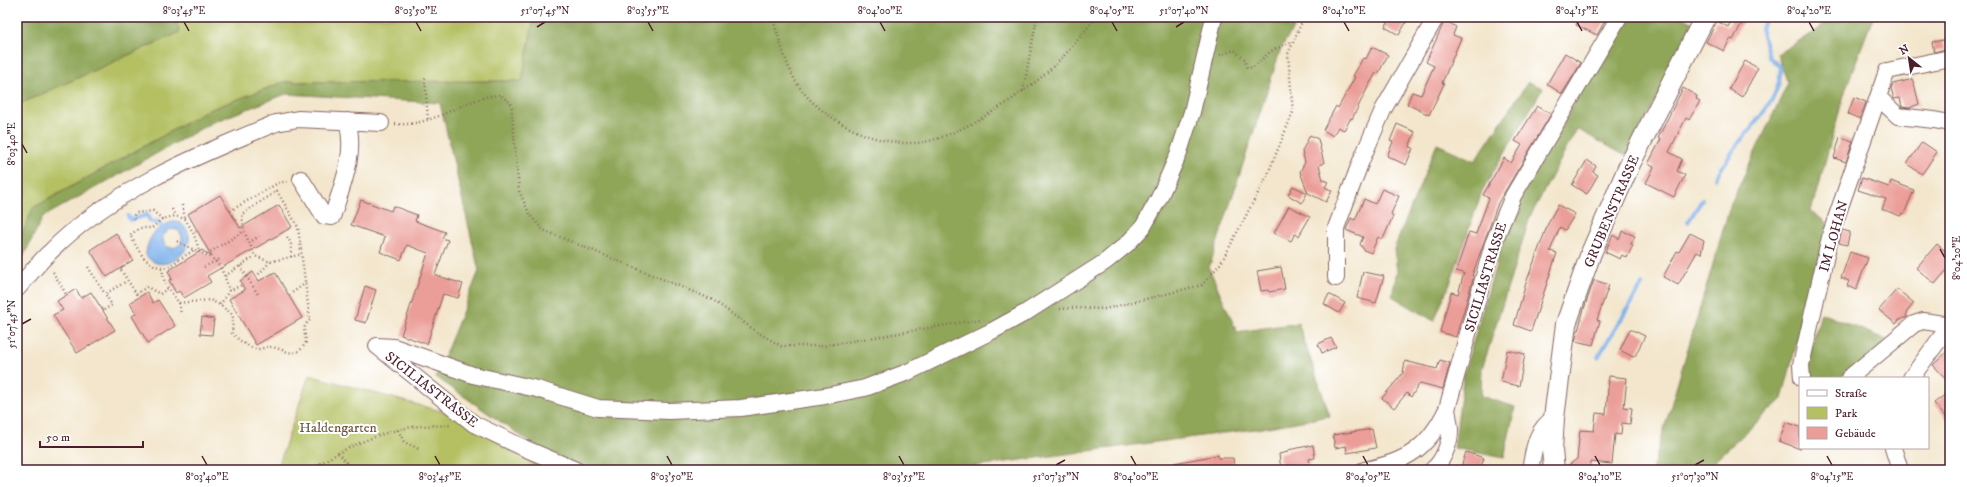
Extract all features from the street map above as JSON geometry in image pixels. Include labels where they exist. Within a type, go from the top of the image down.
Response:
[{"type":"main road","name":"GRUBENSTRASSE","points":[[1554,470],[1552,450],[1554,418],[1566,324],[1591,253],[1629,166],[1705,17]]},
{"type":"street","points":[[1204,61],[1214,17]]},
{"type":"street","points":[[1336,278],[1336,228],[1361,161],[1383,110],[1436,17]]},
{"type":"street","name":"SICILIASTRASSE","points":[[1364,470],[1393,463],[1416,451],[1438,428],[1447,409],[1493,244],[1502,221],[1514,196],[1619,17]]},
{"type":"street","name":"IM LOHAN","points":[[1802,377],[1801,365],[1831,233],[1886,71],[1950,58]]},
{"type":"street","name":"SICILIASTRASSE","points":[[576,470],[524,448],[474,424],[377,346],[394,347],[473,375],[537,389],[598,408],[669,411],[741,408],[824,396],[865,388],[908,372],[992,331],[1025,313],[1105,262],[1127,244],[1143,227],[1159,198],[1178,155],[1192,112],[1204,61]]},
{"type":"street","points":[[1878,97],[1898,116],[1934,120],[1950,124]]},
{"type":"street","points":[[17,289],[49,253],[94,214],[152,177],[238,138],[276,123],[298,119],[381,123]]},
{"type":"street","points":[[301,178],[324,216],[332,217],[351,155],[351,132],[347,121]]},
{"type":"street","points":[[1851,377],[1914,324],[1923,321],[1950,325],[1912,377]]},
{"type":"street","points":[[1432,470],[1436,468],[1447,449],[1450,432],[1447,409]]},
{"type":"street","points":[[1530,470],[1536,438],[1547,422],[1554,418]]},
{"type":"street","points":[[1893,449],[1900,470]]},
{"type":"path","points":[[772,17],[790,70],[805,95],[833,118],[857,132],[873,138],[892,142],[917,143],[941,137],[967,125],[1023,91],[1057,64],[1096,17]]},
{"type":"path","points":[[1023,91],[1037,17]]},
{"type":"path","points":[[1052,310],[1073,308],[1105,309],[1202,285],[1221,263],[1267,176],[1293,112],[1288,54],[1291,42],[1304,17]]},
{"type":"path","points":[[1204,61],[1234,50],[1244,60],[1247,67],[1252,68],[1271,51],[1291,42]]},
{"type":"path","points":[[425,78],[428,121]]},
{"type":"path","points":[[381,123],[400,124],[428,121],[486,96],[500,95],[507,98],[511,103],[519,191],[530,215],[543,230],[713,300],[757,332],[782,346],[823,346],[987,318]]},
{"type":"path","points":[[230,211],[278,182],[301,178]]},
{"type":"path","points":[[178,303],[210,300],[220,305],[232,314],[232,333],[244,343],[256,349],[270,347],[294,353],[302,350],[306,342],[302,330],[304,325],[310,320],[298,227],[277,192],[242,214],[244,231],[255,256],[270,262]]},
{"type":"path","points":[[182,205],[185,219],[195,232],[200,252]]},
{"type":"path","points":[[172,209],[175,216]]},
{"type":"path","points":[[134,218],[136,213],[153,211],[162,219]]},
{"type":"path","points":[[185,219],[175,216],[162,219],[152,228],[140,228],[130,234],[144,260],[152,265],[162,268],[168,267],[194,250]]},
{"type":"path","points":[[207,254],[244,231]]},
{"type":"path","points":[[249,243],[259,236]]},
{"type":"path","points":[[288,237],[291,243],[291,256]]},
{"type":"path","points":[[178,241],[190,249],[207,254],[216,260],[225,276],[229,291]]},
{"type":"path","points":[[256,276],[270,262],[302,254]]},
{"type":"path","points":[[225,276],[255,256]]},
{"type":"path","points":[[204,267],[220,259]]},
{"type":"path","points":[[240,266],[259,296]]},
{"type":"path","points":[[88,267],[112,305],[104,310]]},
{"type":"path","points":[[162,268],[165,284],[178,303],[181,314]]},
{"type":"path","points":[[121,270],[137,295],[147,288],[160,294],[168,288]]},
{"type":"path","points":[[53,272],[66,294]]},
{"type":"path","points":[[105,294],[127,280]]},
{"type":"path","points":[[289,295],[306,284]]},
{"type":"path","points":[[220,305],[229,291],[242,285]]},
{"type":"path","points":[[310,470],[338,453],[398,430],[413,427],[474,424]]},
{"type":"path","points":[[398,430],[404,442],[419,449]]},
{"type":"path","points":[[338,453],[353,470]]},
{"type":"green space","points":[[17,17],[174,17],[180,32],[17,105]]},
{"type":"green space","points":[[174,17],[534,17],[522,81],[284,82],[209,110],[33,208],[17,246],[17,105],[180,32]]},
{"type":"green space","points":[[534,17],[1300,17],[1281,48],[1209,268],[1237,332],[1298,323],[1330,416],[1262,428],[946,470],[570,470],[436,377],[479,271],[440,103],[286,94],[211,123],[43,217],[17,269],[17,246],[33,208],[209,110],[284,82],[522,81]]},
{"type":"green space","points":[[1623,17],[1682,17],[1696,25],[1626,156],[1577,129],[1530,217],[1482,369],[1481,396],[1515,407],[1504,458],[1454,448],[1464,373],[1510,217]]},
{"type":"green space","points":[[1827,17],[1873,17],[1846,88],[1811,211],[1828,224],[1782,399],[1705,470],[1652,470],[1731,203],[1788,83],[1777,54],[1819,29]]},
{"type":"green space","points":[[1528,82],[1543,88],[1482,191],[1452,278],[1434,321],[1392,296],[1397,271],[1394,249],[1437,144],[1475,161]]},
{"type":"green space","points":[[1821,313],[1887,340],[1844,377],[1808,377],[1806,369]]},
{"type":"green space","name":"Haldengarten","points":[[309,375],[455,415],[548,470],[277,470]]},
{"type":"water","points":[[177,221],[186,229],[189,238],[187,247],[181,255],[173,261],[164,264],[154,262],[146,255],[149,242],[155,232]],"holes":[[[169,229],[178,230],[182,236],[182,243],[174,248],[167,246],[164,243],[163,236]]]},
{"type":"building","points":[[1391,17],[1409,17],[1399,35],[1385,27]]},
{"type":"building","points":[[1580,17],[1607,17],[1597,35],[1576,25]]},
{"type":"building","points":[[1733,17],[1745,17],[1733,40],[1730,39],[1724,51],[1706,42],[1717,21],[1728,27]]},
{"type":"building","points":[[1445,20],[1456,27],[1453,35],[1461,38],[1442,83],[1444,84],[1429,115],[1407,104],[1412,92],[1421,95],[1434,66],[1426,62]]},
{"type":"building","points":[[1943,40],[1945,49],[1934,52],[1932,42]]},
{"type":"building","points":[[1372,47],[1388,55],[1378,74],[1376,73],[1369,85],[1352,119],[1351,118],[1344,130],[1338,127],[1333,136],[1323,130],[1336,106],[1338,108],[1355,77],[1353,76],[1363,58],[1366,59]]},
{"type":"building","points":[[1565,53],[1581,63],[1562,94],[1547,84]]},
{"type":"building","points":[[1745,61],[1758,68],[1742,97],[1729,89]]},
{"type":"building","points":[[1913,79],[1919,104],[1909,108],[1902,107],[1900,98],[1894,99],[1891,88],[1893,84]]},
{"type":"building","points":[[1683,88],[1697,96],[1696,99],[1700,101],[1689,120],[1686,118],[1669,152],[1682,159],[1677,171],[1685,175],[1674,197],[1646,183],[1654,167],[1648,164],[1661,139],[1658,138]]},
{"type":"building","points":[[1854,97],[1866,102],[1860,119],[1848,114]]},
{"type":"building","points":[[1537,106],[1551,114],[1498,203],[1472,276],[1474,276],[1456,337],[1440,332],[1451,292],[1458,294],[1464,273],[1456,271],[1469,232],[1476,234],[1489,198],[1483,195],[1504,158],[1511,163],[1522,145],[1515,141]]},
{"type":"building","points":[[1397,124],[1415,132],[1409,147],[1413,148],[1406,165],[1387,156],[1393,142],[1390,141]]},
{"type":"building","points":[[1310,135],[1318,139],[1324,163],[1319,165],[1323,180],[1328,182],[1325,187],[1332,191],[1326,202],[1308,193],[1300,172],[1305,162],[1302,151]]},
{"type":"building","points":[[1840,137],[1853,141],[1846,162],[1834,158]]},
{"type":"building","points":[[1922,142],[1937,152],[1922,174],[1907,164]]},
{"type":"building","points":[[1587,160],[1596,166],[1593,172],[1598,175],[1587,194],[1572,185]]},
{"type":"building","points":[[1862,178],[1889,187],[1891,181],[1914,190],[1904,214],[1902,213],[1900,216],[1882,209],[1886,199],[1858,190]]},
{"type":"building","points":[[1293,186],[1307,193],[1302,203],[1288,195]]},
{"type":"building","points":[[1382,189],[1399,196],[1391,214],[1393,216],[1383,239],[1378,237],[1371,253],[1364,250],[1360,244],[1363,237],[1346,230],[1351,218],[1355,220],[1364,199],[1375,204]]},
{"type":"building","points":[[220,195],[240,228],[279,205],[292,227],[207,276],[211,282],[184,298],[179,291],[176,293],[169,280],[172,279],[168,271],[202,250],[212,257],[188,214]]},
{"type":"building","points":[[361,200],[391,211],[393,206],[417,215],[415,221],[445,232],[442,238],[448,240],[435,275],[463,284],[458,298],[443,294],[427,344],[401,335],[428,253],[407,245],[401,260],[380,252],[385,237],[351,225]]},
{"type":"building","points":[[1558,205],[1575,214],[1565,230],[1560,227],[1550,251],[1557,253],[1531,331],[1514,325],[1526,283],[1549,221]]},
{"type":"building","points":[[1289,206],[1310,217],[1299,236],[1295,234],[1291,241],[1274,233]]},
{"type":"building","points":[[1842,230],[1850,232],[1847,245],[1839,243]]},
{"type":"building","points":[[1623,231],[1635,236],[1627,258],[1622,255],[1620,259],[1605,252],[1613,235],[1619,239]]},
{"type":"building","points":[[116,233],[133,260],[107,277],[90,250]]},
{"type":"building","points":[[1690,233],[1704,240],[1701,254],[1697,252],[1678,285],[1663,277],[1677,251],[1679,252]]},
{"type":"building","points":[[1937,244],[1950,255],[1950,266],[1935,284],[1916,268]]},
{"type":"building","points":[[1850,252],[1868,258],[1856,290],[1847,286],[1849,281],[1841,278]]},
{"type":"building","points":[[1281,267],[1285,289],[1269,292],[1268,290],[1261,291],[1257,271]]},
{"type":"building","points":[[253,272],[259,281],[275,272],[302,318],[256,345],[229,299],[245,290],[240,281]]},
{"type":"building","points":[[1363,272],[1384,276],[1376,303],[1357,298]]},
{"type":"building","points":[[1594,280],[1609,285],[1597,320],[1600,321],[1593,345],[1575,341]]},
{"type":"building","points":[[365,286],[376,290],[366,323],[355,320]]},
{"type":"building","points":[[76,289],[81,298],[91,292],[115,330],[77,353],[53,315],[63,310],[57,301]]},
{"type":"building","points":[[1897,289],[1914,303],[1906,313],[1907,317],[1899,320],[1896,324],[1879,310]]},
{"type":"building","points":[[147,292],[153,303],[158,300],[175,326],[148,343],[132,316],[136,314],[130,303]]},
{"type":"building","points":[[1329,294],[1345,303],[1339,313],[1324,304]]},
{"type":"building","points":[[202,317],[214,319],[212,335],[200,334]]},
{"type":"building","points":[[1630,329],[1645,336],[1635,356],[1633,357],[1620,350]]},
{"type":"building","points":[[1331,338],[1336,347],[1322,353],[1318,344]]},
{"type":"building","points":[[1950,349],[1950,383],[1933,365]]},
{"type":"building","points":[[1507,350],[1525,354],[1519,386],[1501,382]]},
{"type":"building","points":[[1440,360],[1450,363],[1443,389],[1420,383],[1411,397],[1407,393],[1394,408],[1382,398],[1403,373],[1405,361],[1437,369]]},
{"type":"building","points":[[1609,376],[1627,378],[1624,407],[1632,408],[1630,424],[1622,423],[1621,435],[1615,434],[1612,464],[1591,462],[1590,469],[1566,467],[1577,459],[1580,430],[1594,431],[1596,413],[1606,414]]},
{"type":"building","points":[[1950,391],[1950,423],[1934,403]]},
{"type":"building","points":[[1786,422],[1799,427],[1799,449],[1779,441]]},
{"type":"building","points":[[1372,429],[1376,448],[1347,453],[1346,446],[1335,448],[1333,435]]},
{"type":"building","points":[[1313,445],[1315,458],[1309,459],[1310,464],[1281,470],[1279,454],[1288,452],[1288,450]]},
{"type":"building","points":[[1466,452],[1484,458],[1480,470],[1460,470]]},
{"type":"building","points":[[1218,455],[1218,458],[1233,458],[1235,470],[1175,470],[1174,463]]},
{"type":"waterway","points":[[1715,178],[1736,147],[1767,108],[1777,88],[1780,78],[1780,67],[1769,57],[1761,28],[1766,17]]},
{"type":"waterway","points":[[1688,222],[1702,200]]},
{"type":"waterway","points":[[128,216],[130,220],[147,215],[150,221],[154,223],[157,221],[162,226]]},
{"type":"waterway","points":[[1598,357],[1642,285]]}]
